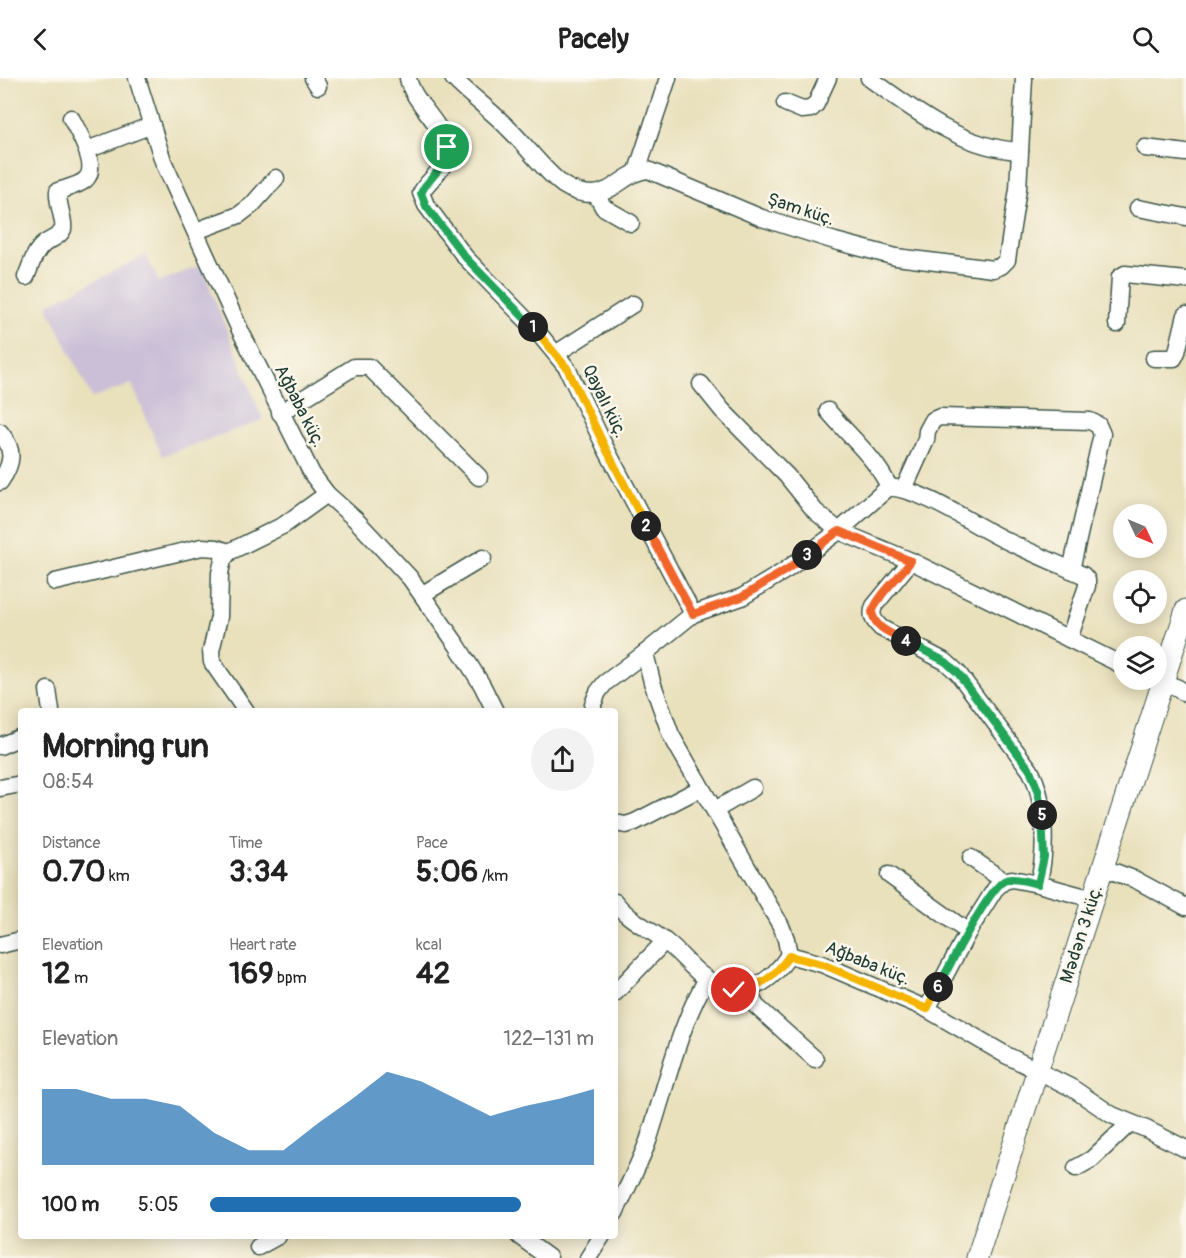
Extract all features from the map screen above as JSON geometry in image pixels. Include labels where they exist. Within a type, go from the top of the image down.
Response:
[{"type":"main road","name":"Mədən 3 küç.","points":[[1167,661],[1186,610]]},
{"type":"main road","name":"Mədən 3 küç.","points":[[977,1258],[1104,867],[1157,690]]},
{"type":"street","name":"Ağbaba küç.","points":[[137,78],[164,160],[240,330],[312,474],[327,494],[396,560],[423,594],[476,675],[493,708]]},
{"type":"street","name":"Qayalı küç.","points":[[408,78],[419,104],[443,136],[447,147],[446,161],[421,193],[426,206],[465,257],[557,353],[578,387],[605,447],[693,614]]},
{"type":"street","points":[[453,78],[506,126],[564,186],[579,193],[596,194],[637,171],[668,78]]},
{"type":"street","points":[[785,103],[802,110],[811,109],[816,104],[828,78]]},
{"type":"street","points":[[869,78],[923,116],[972,143],[997,150],[1020,152]]},
{"type":"street","name":"Şam küç.","points":[[637,171],[648,170],[762,218],[836,241],[896,257],[993,270],[1007,260],[1018,189],[1024,78]]},
{"type":"street","points":[[26,277],[35,253],[44,244],[61,234],[64,226],[57,202],[58,192],[84,181],[90,170],[87,150],[71,118]]},
{"type":"street","points":[[87,150],[152,125]]},
{"type":"street","points":[[1145,148],[1186,153]]},
{"type":"street","points":[[196,231],[239,215],[252,205],[276,177]]},
{"type":"street","points":[[596,194],[603,207],[631,223]]},
{"type":"street","points":[[1138,208],[1186,217]]},
{"type":"street","points":[[1117,324],[1118,284],[1120,278],[1125,274],[1186,280]]},
{"type":"street","points":[[557,353],[633,304]]},
{"type":"street","points":[[1154,358],[1174,358],[1186,315]]},
{"type":"street","points":[[280,413],[354,367],[369,367],[479,477]]},
{"type":"street","points":[[701,384],[741,430],[787,476],[815,511],[839,531],[911,561],[1113,661]]},
{"type":"street","points":[[828,411],[897,488],[1083,575],[1087,580],[1087,586],[1069,639]]},
{"type":"street","points":[[593,708],[598,692],[605,683],[693,614],[742,597],[766,583],[897,488],[933,420],[940,417],[1090,421],[1098,425],[1102,434],[1071,570]]},
{"type":"street","points":[[0,432],[8,442],[11,453],[8,470],[0,482]]},
{"type":"street","points":[[244,708],[212,662],[211,651],[219,617],[219,573],[223,560],[230,552],[284,525],[327,494]]},
{"type":"street","points":[[55,582],[202,547],[230,552]]},
{"type":"street","points":[[423,594],[483,558]]},
{"type":"street","points":[[911,561],[874,606],[872,612],[874,621],[881,628],[946,662],[958,673],[1030,770],[1041,807],[1044,857],[1038,884]]},
{"type":"street","points":[[618,905],[633,919],[665,941],[707,979],[734,990],[747,989],[765,982],[778,971],[789,956],[781,926],[671,735],[652,682],[645,653]]},
{"type":"street","points":[[1167,683],[1186,694]]},
{"type":"street","points":[[48,690],[51,708]]},
{"type":"street","points":[[0,746],[18,738]]},
{"type":"street","points":[[0,788],[18,785]]},
{"type":"street","points":[[618,823],[626,825],[635,822],[701,788]]},
{"type":"street","points":[[715,810],[753,788]]},
{"type":"street","points":[[971,858],[1004,880]]},
{"type":"street","points":[[1104,867],[1136,880],[1186,907]]},
{"type":"street","points":[[889,875],[968,932]]},
{"type":"street","points":[[927,1009],[968,932],[995,889],[1004,880],[1012,879],[1038,884],[1093,898]]},
{"type":"street","points":[[0,945],[18,941]]},
{"type":"street","points":[[618,990],[665,941]]},
{"type":"street","name":"Ağbaba küç.","points":[[789,956],[822,964],[927,1009],[1036,1071],[1072,1088],[1112,1115],[1186,1149]]},
{"type":"street","points":[[618,1207],[647,1144],[686,1024],[707,979]]},
{"type":"street","points":[[747,989],[756,1006],[814,1059]]},
{"type":"street","points":[[1076,1168],[1092,1159],[1130,1122]]},
{"type":"street","points":[[258,1247],[273,1239]]},
{"type":"street","points":[[523,1239],[549,1258]]},
{"type":"street","points":[[588,1258],[601,1239]]},
{"type":"shaded area","points":[[146,255],[159,282],[201,265],[263,420],[162,456],[132,384],[92,398],[47,305]]},
{"type":"route","points":[[447,147],[446,161],[421,193],[426,206],[465,257],[535,329],[567,368],[605,447],[693,614],[742,597],[786,570],[839,531],[911,561],[874,606],[872,612],[874,621],[881,628],[946,662],[958,673],[1034,778],[1041,807],[1044,857],[1038,884],[1012,879],[1004,880],[995,889],[968,932],[927,1009],[822,964],[789,956],[778,971],[765,982],[747,989],[734,990]]}]
